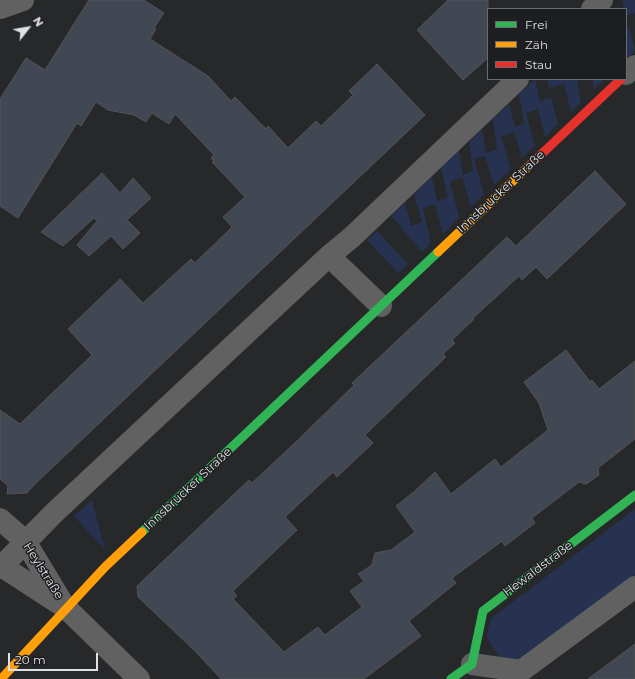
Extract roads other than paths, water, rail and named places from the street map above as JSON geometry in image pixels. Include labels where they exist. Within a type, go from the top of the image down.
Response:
[{"type":"street","points":[[0,8],[23,0]]},
{"type":"street","points":[[593,8],[602,0]]},
{"type":"street","points":[[627,73],[635,66]]},
{"type":"street","points":[[1,566],[55,512],[329,256],[369,221],[517,80]]},
{"type":"street","name":"Innsbrucker Straße","points":[[1,679],[105,567],[432,256],[620,80]]},
{"type":"street","points":[[329,256],[381,306]]},
{"type":"street","name":"Hewaldstraße","points":[[472,664],[483,611],[635,495]]},
{"type":"street","name":"Heylstraße","points":[[0,519],[26,542],[66,608]]},
{"type":"street","name":"Heylstraße","points":[[1,566],[66,608],[139,679]]},
{"type":"street","points":[[452,679],[472,664],[522,671],[635,587]]}]
